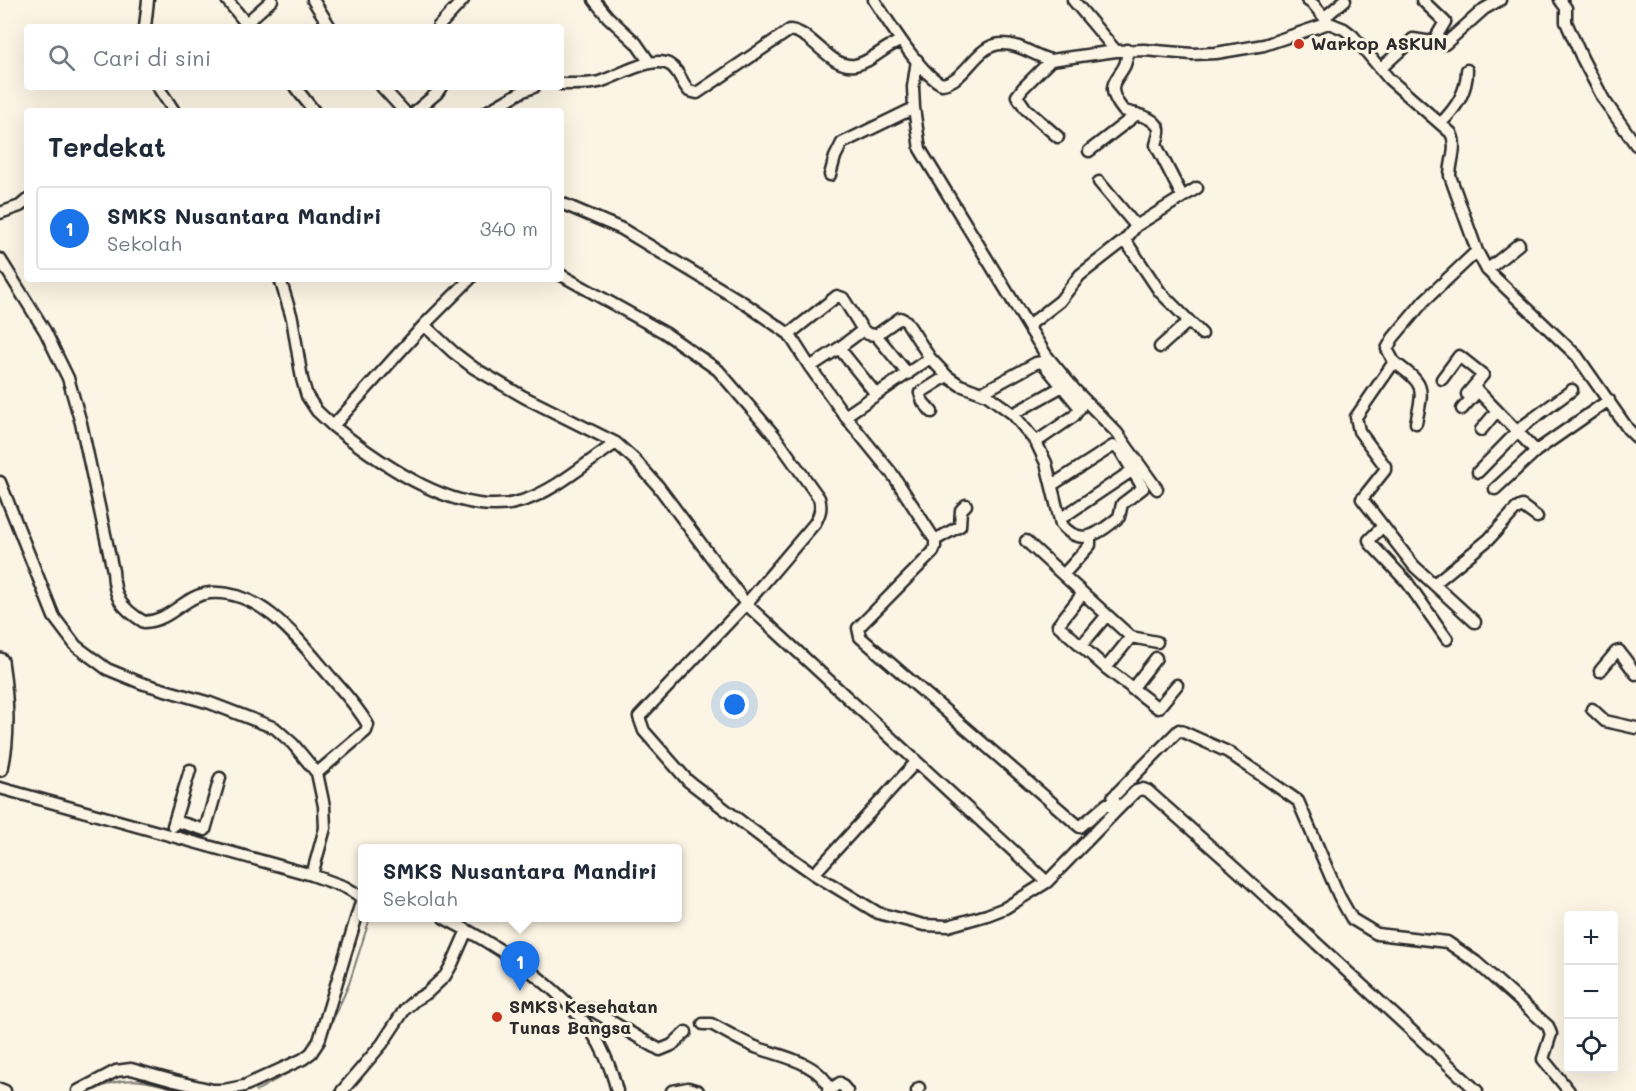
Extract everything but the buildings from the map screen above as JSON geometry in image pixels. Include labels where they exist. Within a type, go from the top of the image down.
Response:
[{"type":"highway","points":[[0,661],[5,695],[0,768]]},
{"type":"street","points":[[145,24],[148,0]]},
{"type":"street","points":[[227,0],[246,24]]},
{"type":"street","points":[[248,24],[272,0]]},
{"type":"street","points":[[313,0],[328,24]]},
{"type":"street","points":[[441,24],[463,0]]},
{"type":"street","points":[[594,0],[608,17],[636,43],[650,63]]},
{"type":"street","points":[[874,0],[901,41],[935,81],[942,84],[953,80],[986,49],[999,44],[1022,47],[1052,60],[1121,50],[1216,54],[1264,45],[1329,16],[1345,0]]},
{"type":"street","points":[[1073,0],[1121,50],[1127,62],[1113,83],[1112,89],[1123,110],[1144,116],[1158,128],[1160,132],[1157,148],[1182,196]]},
{"type":"street","points":[[1307,0],[1353,36],[1382,66],[1445,119],[1454,138],[1450,176],[1477,251],[1489,269],[1577,356],[1636,437]]},
{"type":"street","points":[[1422,0],[1445,22],[1433,42]]},
{"type":"street","points":[[1382,66],[1413,39],[1445,44],[1484,9],[1500,0]]},
{"type":"street","points":[[1560,0],[1566,8],[1566,22],[1572,37],[1604,100],[1636,144]]},
{"type":"street","points":[[564,84],[598,82],[660,61],[674,68],[689,91],[697,93],[790,30],[801,34],[838,62],[848,65],[864,62],[892,44],[901,41]]},
{"type":"street","points":[[917,60],[913,87],[920,149],[1046,355],[1075,390],[1117,433],[1157,489]]},
{"type":"street","points":[[1052,60],[1017,96],[1026,109],[1058,137]]},
{"type":"street","points":[[1445,119],[1465,88],[1467,70]]},
{"type":"street","points":[[160,90],[172,108]]},
{"type":"street","points":[[297,90],[312,108]]},
{"type":"street","points":[[385,90],[401,108]]},
{"type":"street","points":[[420,108],[439,90]]},
{"type":"street","points":[[493,108],[526,90]]},
{"type":"street","points":[[830,175],[842,143],[914,108]]},
{"type":"street","points":[[1089,151],[1137,114]]},
{"type":"street","points":[[1099,182],[1136,226]]},
{"type":"street","points":[[1028,326],[1060,301],[1080,275],[1125,240],[1136,226],[1197,188]]},
{"type":"street","points":[[0,213],[24,203]]},
{"type":"street","points":[[564,204],[622,229],[744,303],[789,334],[845,416],[892,475],[935,540],[936,548],[933,552],[858,628],[860,637],[1080,827],[1094,835]]},
{"type":"street","points":[[1125,240],[1160,292],[1202,334]]},
{"type":"street","points":[[1489,269],[1519,244]]},
{"type":"street","points":[[1416,423],[1422,396],[1419,383],[1394,362],[1387,349],[1393,338],[1424,301],[1477,251]]},
{"type":"street","points":[[0,258],[45,331],[68,378],[81,423],[113,571],[114,590],[121,604],[144,622],[156,622],[192,598],[209,593],[227,594],[257,605],[272,615],[308,650],[360,711],[368,725],[366,730],[317,773]]},
{"type":"street","points":[[564,277],[665,333],[718,370],[774,435],[819,498],[820,514],[815,523],[746,604],[639,717],[644,731],[688,781],[736,819],[814,874],[878,913],[924,925],[948,926],[1005,908],[1047,882],[1136,791],[1143,789],[1237,870],[1477,1091]]},
{"type":"street","points":[[281,282],[292,318],[302,379],[307,396],[317,411],[333,426],[379,459],[436,491],[464,502],[484,506],[521,502],[542,493],[616,443]]},
{"type":"street","points":[[333,426],[424,325],[467,282]]},
{"type":"street","points":[[789,334],[837,296],[843,298],[863,330],[868,334],[876,335],[900,318],[906,321],[930,358],[947,376],[960,385],[983,392],[1013,414],[1036,442],[1046,463],[1060,519],[1065,529],[1071,534],[1077,536],[1097,534],[1119,517],[1122,504],[1141,491],[1142,485],[1120,450],[1113,447],[1052,485]]},
{"type":"street","points":[[1160,347],[1189,321]]},
{"type":"street","points":[[424,325],[474,368],[524,397],[616,443],[658,486],[746,604],[1047,882]]},
{"type":"street","points":[[810,367],[863,330]]},
{"type":"street","points":[[876,335],[908,374]]},
{"type":"street","points":[[839,348],[876,394]]},
{"type":"street","points":[[1442,379],[1460,356],[1483,375],[1462,408]]},
{"type":"street","points":[[845,416],[930,358]]},
{"type":"street","points":[[983,392],[1040,362],[1044,364],[1080,408],[1074,416],[1036,442]]},
{"type":"street","points":[[1394,362],[1356,417],[1361,434],[1384,463],[1385,470],[1362,502],[1409,561],[1474,622]]},
{"type":"street","points":[[932,412],[923,402],[920,393],[947,376]]},
{"type":"street","points":[[1013,414],[1061,387]]},
{"type":"street","points":[[1472,390],[1536,451]]},
{"type":"street","points":[[1478,472],[1517,432],[1572,390]]},
{"type":"street","points":[[1495,489],[1536,451],[1609,400]]},
{"type":"street","points":[[1481,430],[1496,412]]},
{"type":"street","points":[[1060,519],[1134,470]]},
{"type":"street","points":[[0,482],[54,617],[76,646],[107,669],[141,683],[210,703],[275,728],[293,744],[317,773],[324,806],[325,828],[312,875]]},
{"type":"street","points":[[935,540],[960,526],[961,510],[966,505]]},
{"type":"street","points":[[1434,584],[1489,539],[1516,509],[1522,507],[1538,517]]},
{"type":"street","points":[[1383,526],[1369,540],[1370,543],[1407,582],[1447,639]]},
{"type":"street","points":[[1063,575],[1090,545],[1090,536]]},
{"type":"street","points":[[1026,542],[1131,637],[1157,642]]},
{"type":"street","points":[[1083,593],[1058,625],[1106,668],[1158,708],[1177,685]]},
{"type":"street","points":[[1082,646],[1107,615]]},
{"type":"street","points":[[1106,668],[1131,637]]},
{"type":"street","points":[[1600,671],[1619,651],[1636,674]]},
{"type":"street","points":[[1132,689],[1156,658]]},
{"type":"street","points":[[1592,710],[1605,721],[1636,728]]},
{"type":"street","points":[[1117,810],[1113,797],[1179,730],[1228,752],[1298,801],[1339,896],[1352,920],[1377,934],[1447,942],[1476,962],[1548,1026],[1551,1034],[1543,1059],[1569,1091]]},
{"type":"street","points":[[814,874],[916,762]]},
{"type":"street","points":[[171,835],[190,770]]},
{"type":"street","points":[[175,821],[205,830],[220,778]]},
{"type":"street","points":[[0,788],[312,875],[345,887],[358,895]]},
{"type":"street","points":[[1080,827],[1107,804],[1117,810]]},
{"type":"street","points":[[78,1091],[98,1079],[125,1069],[137,1069],[175,1086],[213,1090],[234,1089],[294,1064],[311,1053],[319,1041],[358,914]]},
{"type":"street","points":[[452,922],[502,951],[555,993],[577,1014],[605,1055],[617,1091]]},
{"type":"street","points":[[342,1091],[382,1044],[405,1009],[428,993],[445,976],[453,964],[467,930]]},
{"type":"street","points":[[577,1014],[590,1010],[660,1050],[672,1046],[686,1032]]},
{"type":"street","points":[[704,1024],[711,1024],[757,1047],[801,1063],[824,1079],[829,1090],[840,1083],[848,1091]]},
{"type":"street","points":[[672,1091],[684,1088],[698,1091]]},
{"type":"street","points":[[0,1089],[4,1091]]},
{"type":"waterway","points":[[325,1038],[349,984],[369,922]]},
{"type":"waterway","points":[[256,1091],[308,1062]]},
{"type":"waterway","points":[[93,1091],[105,1085],[127,1080],[149,1082],[184,1091]]},
{"type":"place","name":"Warkop ASKUN","points":[[1299,44]]},
{"type":"place","name":"SMKS Nusantara Mandiri","points":[[520,991]]},
{"type":"place","name":"SMKS Kesehatan Tunas Bangsa","points":[[497,1017]]}]
